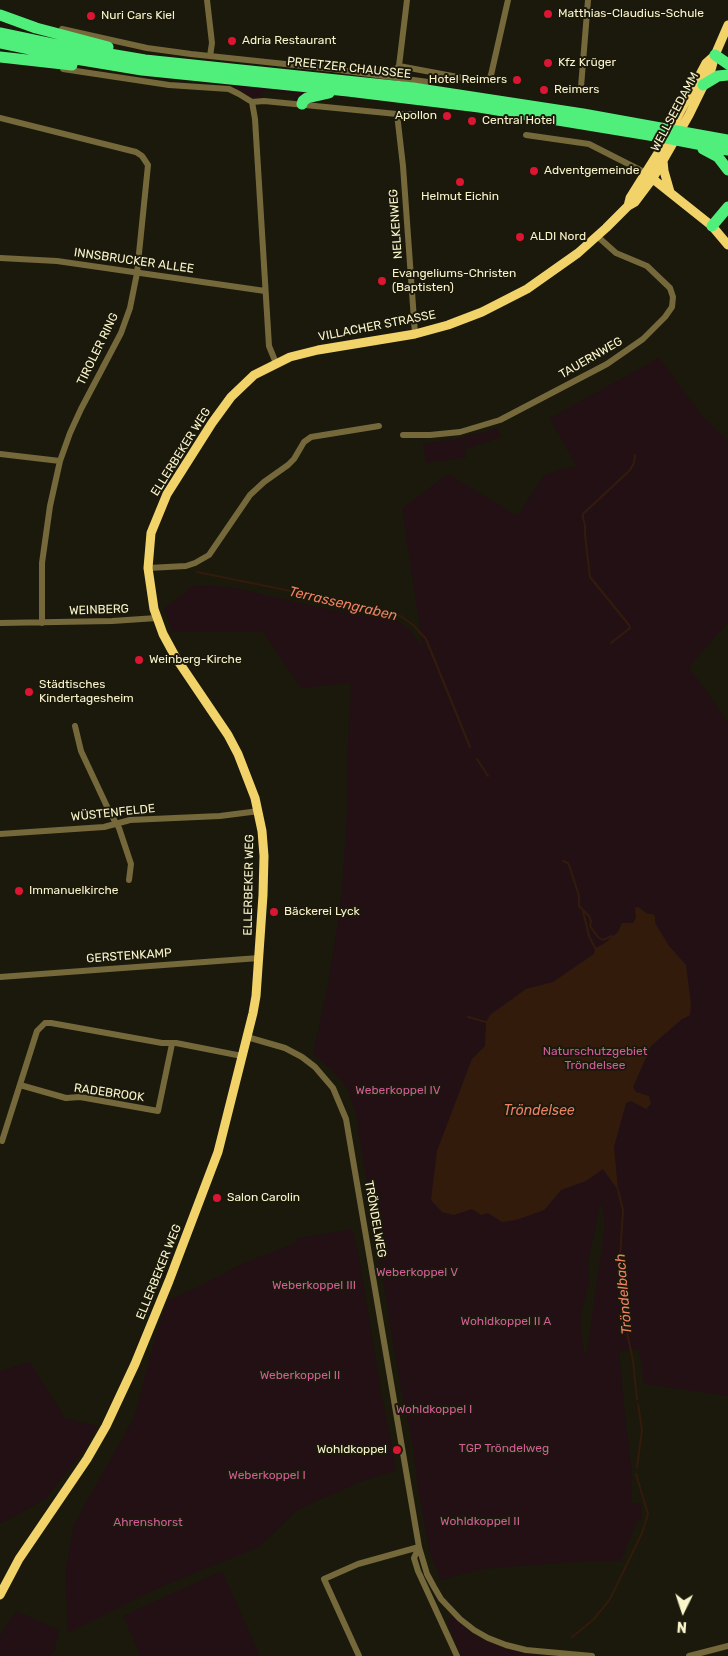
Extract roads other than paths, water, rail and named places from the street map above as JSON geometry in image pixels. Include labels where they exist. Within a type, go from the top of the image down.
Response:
[{"type":"highway","points":[[0,15],[36,28],[125,50],[145,60]]},
{"type":"highway","name":"PREETZER CHAUSSEE","points":[[0,33],[145,60],[412,88],[690,139]]},
{"type":"highway","name":"PREETZER CHAUSSEE","points":[[0,43],[124,68],[348,91],[664,133]]},
{"type":"highway","points":[[715,55],[728,64]]},
{"type":"highway","points":[[0,58],[97,69],[124,68]]},
{"type":"highway","points":[[703,85],[718,76],[728,75]]},
{"type":"highway","points":[[428,82],[451,88],[463,96]]},
{"type":"highway","points":[[302,104],[305,99],[311,96],[348,91]]},
{"type":"highway","points":[[690,139],[728,129]]},
{"type":"highway","points":[[690,139],[728,140]]},
{"type":"highway","points":[[690,139],[728,150]]},
{"type":"highway","points":[[690,139],[718,157],[728,170]]},
{"type":"highway","points":[[712,226],[728,207]]},
{"type":"street","points":[[206,0],[212,43],[210,56]]},
{"type":"street","points":[[388,76],[399,66],[407,0]]},
{"type":"street","points":[[399,66],[479,81],[488,80],[491,75],[508,0]]},
{"type":"street","points":[[581,87],[588,0]]},
{"type":"street","name":"PREETZER CHAUSSEE","points":[[0,15],[132,45],[428,82]]},
{"type":"street","name":"WELLSEEDAMM","points":[[649,176],[663,161],[689,115],[711,70],[715,55],[728,25]]},
{"type":"street","name":"WELLSEEDAMM","points":[[649,176],[660,150],[706,63],[715,55]]},
{"type":"street","points":[[0,58],[169,85],[229,89],[252,102],[302,104],[397,114],[417,114],[429,117]]},
{"type":"street","points":[[252,102],[256,120],[269,346],[276,363]]},
{"type":"street","name":"NELKENWEG","points":[[397,114],[415,334]]},
{"type":"street","name":"TIROLER RING","points":[[0,118],[136,152],[142,156],[148,165],[137,273],[130,308],[122,332],[81,409],[60,461],[45,534],[42,563],[42,623]]},
{"type":"street","points":[[526,134],[590,144],[649,176],[712,226],[728,245]]},
{"type":"street","points":[[663,161],[670,192]]},
{"type":"street","name":"VILLACHER STRASSE","points":[[276,363],[290,357],[318,350],[415,334],[456,321],[512,298],[555,270],[598,236],[628,206],[630,198],[649,176]]},
{"type":"street","name":"TAUERNWEG","points":[[403,435],[460,432],[500,420],[607,364],[649,334],[672,308],[673,297],[670,288],[647,266],[616,253],[598,236]]},
{"type":"street","name":"INNSBRUCKER ALLEE","points":[[0,258],[57,261],[265,291]]},
{"type":"street","name":"ELLERBEKER WEG","points":[[0,1595],[27,1546],[88,1459],[106,1426],[130,1373],[164,1294],[215,1161],[247,1037],[256,996],[259,958],[264,856],[259,811],[246,770],[228,735],[176,658],[163,634],[151,596],[148,568],[151,533],[167,494],[209,427],[231,397],[254,375],[276,363]]},
{"type":"street","points":[[148,568],[186,566],[210,554],[250,495],[264,482],[288,465],[304,442],[311,437],[379,426]]},
{"type":"street","points":[[0,454],[60,461]]},
{"type":"street","name":"WEINBERG","points":[[42,623],[157,618]]},
{"type":"street","points":[[0,624],[42,623]]},
{"type":"street","points":[[75,726],[82,751],[119,828],[132,864],[129,880]]},
{"type":"street","name":"WÜSTENFELDE","points":[[0,834],[104,827],[130,820],[220,816],[259,811]]},
{"type":"street","name":"GERSTENKAMP","points":[[0,977],[259,958]]},
{"type":"street","points":[[2,1141],[37,1031],[45,1023],[172,1044],[176,1043],[242,1056]]},
{"type":"street","name":"TRÖNDELWEG","points":[[247,1037],[285,1048],[315,1067],[333,1088],[346,1119],[419,1547],[427,1574],[441,1599],[460,1619],[474,1630],[506,1645],[526,1650],[589,1656]]},
{"type":"street","name":"RADEBROOK","points":[[20,1085],[66,1098],[80,1097],[158,1111],[172,1044]]},
{"type":"street","points":[[359,1656],[324,1579],[358,1564],[419,1547]]},
{"type":"street","name":"TRÖNDELWEG","points":[[419,1547],[414,1558],[418,1572],[457,1656]]},
{"type":"street","points":[[689,1656],[728,1646]]},
{"type":"water","name":"Tröndelsee","points":[[638,907],[648,914],[655,916],[655,923],[669,946],[686,965],[691,1004],[690,1015],[682,1019],[651,1046],[633,1087],[636,1092],[649,1096],[651,1104],[646,1109],[631,1101],[626,1103],[614,1147],[618,1190],[603,1169],[586,1181],[561,1190],[544,1210],[516,1220],[502,1222],[488,1213],[481,1215],[472,1209],[454,1215],[442,1212],[431,1200],[437,1151],[472,1059],[485,1046],[486,1022],[490,1015],[526,989],[553,982],[594,954],[595,948],[604,944],[618,932],[622,923],[633,923],[636,918],[635,908]]},
{"type":"waterway","points":[[611,643],[630,628],[590,577],[583,514],[630,470],[634,463],[635,455]]},
{"type":"waterway","name":"Terrassengraben","points":[[197,572],[384,610],[399,615],[413,625],[426,639],[470,747]]},
{"type":"waterway","name":"Terrassengraben","points":[[477,759],[488,776]]},
{"type":"waterway","name":"Terrassengraben","points":[[563,861],[568,863],[579,896],[579,906],[589,916],[590,926],[598,937],[603,940],[612,936]]},
{"type":"waterway","points":[[583,911],[589,936],[595,948]]},
{"type":"waterway","points":[[468,1017],[486,1022]]},
{"type":"waterway","name":"Tröndelbach","points":[[618,1190],[623,1210],[620,1258],[622,1308],[633,1361],[637,1399]]},
{"type":"waterway","name":"Tröndelbach","points":[[637,1467],[642,1430],[638,1404]]},
{"type":"waterway","name":"Tröndelbach","points":[[572,1637],[593,1620],[610,1599],[642,1533],[648,1514],[636,1474]]},
{"type":"place","name":"Matthias-Claudius-Schule","points":[[548,14]]},
{"type":"place","name":"Nuri Cars Kiel","points":[[91,16]]},
{"type":"place","name":"Adria Restaurant","points":[[232,41]]},
{"type":"place","name":"Kfz Krüger","points":[[548,63]]},
{"type":"place","name":"Hotel Reimers","points":[[517,80]]},
{"type":"place","name":"Reimers","points":[[544,90]]},
{"type":"place","name":"Apollon","points":[[447,116]]},
{"type":"place","name":"Central Hotel","points":[[472,121]]},
{"type":"place","name":"Adventgemeinde","points":[[534,171]]},
{"type":"place","name":"Helmut Eichin","points":[[460,182]]},
{"type":"place","name":"ALDI Nord","points":[[520,237]]},
{"type":"place","name":"Evangeliums-Christen (Baptisten)","points":[[382,281]]},
{"type":"place","name":"Weinberg-Kirche","points":[[139,660]]},
{"type":"place","name":"Städtisches Kindertagesheim","points":[[29,692]]},
{"type":"place","name":"Immanuelkirche","points":[[19,891]]},
{"type":"place","name":"Bäckerei Lyck","points":[[274,912]]},
{"type":"place","name":"Salon Carolin","points":[[217,1198]]},
{"type":"place","name":"Wohldkoppel","points":[[397,1450]]},
{"type":"park label","name":"Naturschutzgebiet Tröndelsee","points":[[595,1059]]},
{"type":"park label","name":"Weberkoppel IV","points":[[398,1091]]},
{"type":"park label","name":"Weberkoppel V","points":[[417,1273]]},
{"type":"park label","name":"Weberkoppel III","points":[[314,1286]]},
{"type":"park label","name":"Wohldkoppel II A","points":[[506,1322]]},
{"type":"park label","name":"Weberkoppel II","points":[[300,1376]]},
{"type":"park label","name":"Wohldkoppel I","points":[[434,1410]]},
{"type":"park label","name":"TGP Tröndelweg","points":[[504,1449]]},
{"type":"park label","name":"Weberkoppel I","points":[[267,1476]]},
{"type":"park label","name":"Wohldkoppel II","points":[[480,1522]]},
{"type":"park label","name":"Ahrenshorst","points":[[148,1523]]}]
